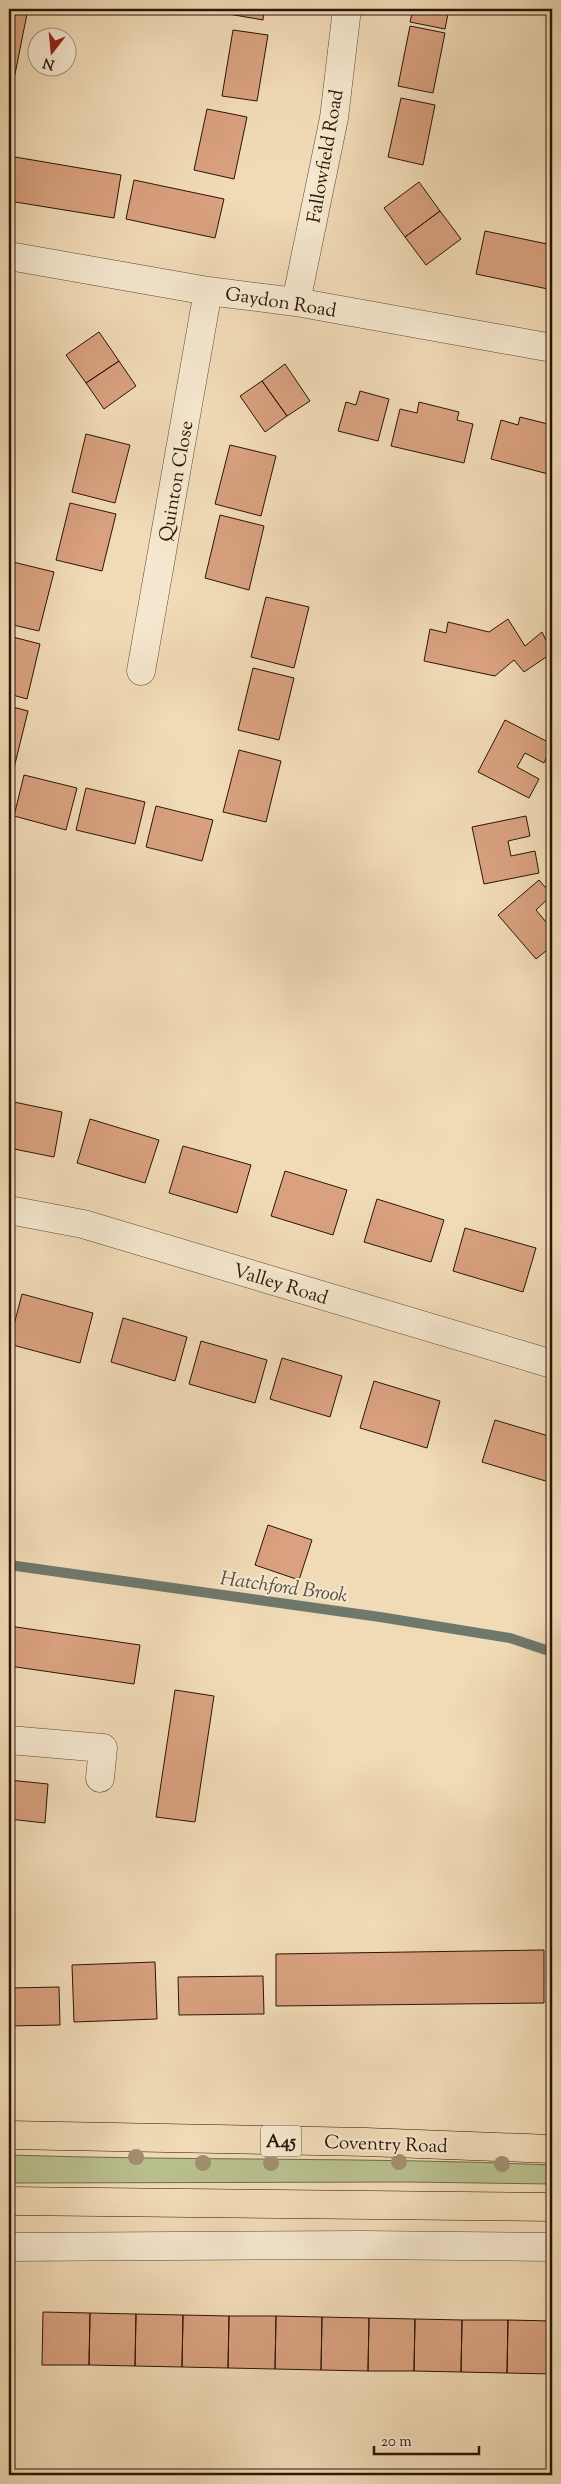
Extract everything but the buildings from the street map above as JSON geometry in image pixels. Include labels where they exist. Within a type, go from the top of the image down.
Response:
[{"type":"highway","name":"Coventry Road","points":[[9,2136],[356,2142],[552,2149]]},
{"type":"highway","points":[[9,2201],[552,2207]]},
{"type":"street","name":"Fallowfield Road","points":[[296,302],[334,118],[347,9]]},
{"type":"street","name":"Gaydon Road","points":[[9,256],[208,291],[296,302],[552,348]]},
{"type":"street","name":"Quinton Close","points":[[141,671],[208,291]]},
{"type":"street","name":"Valley Road","points":[[9,1210],[83,1224],[552,1364]]},
{"type":"street","points":[[9,1740],[103,1748],[100,1778]]},
{"type":"street","points":[[9,2247],[362,2245],[552,2247]]},
{"type":"green space","points":[[9,2155],[552,2165],[552,2184],[407,2182],[9,2183]]},
{"type":"waterway","name":"Hatchford Brook","points":[[9,1565],[380,1617],[510,1638],[552,1652]]}]
